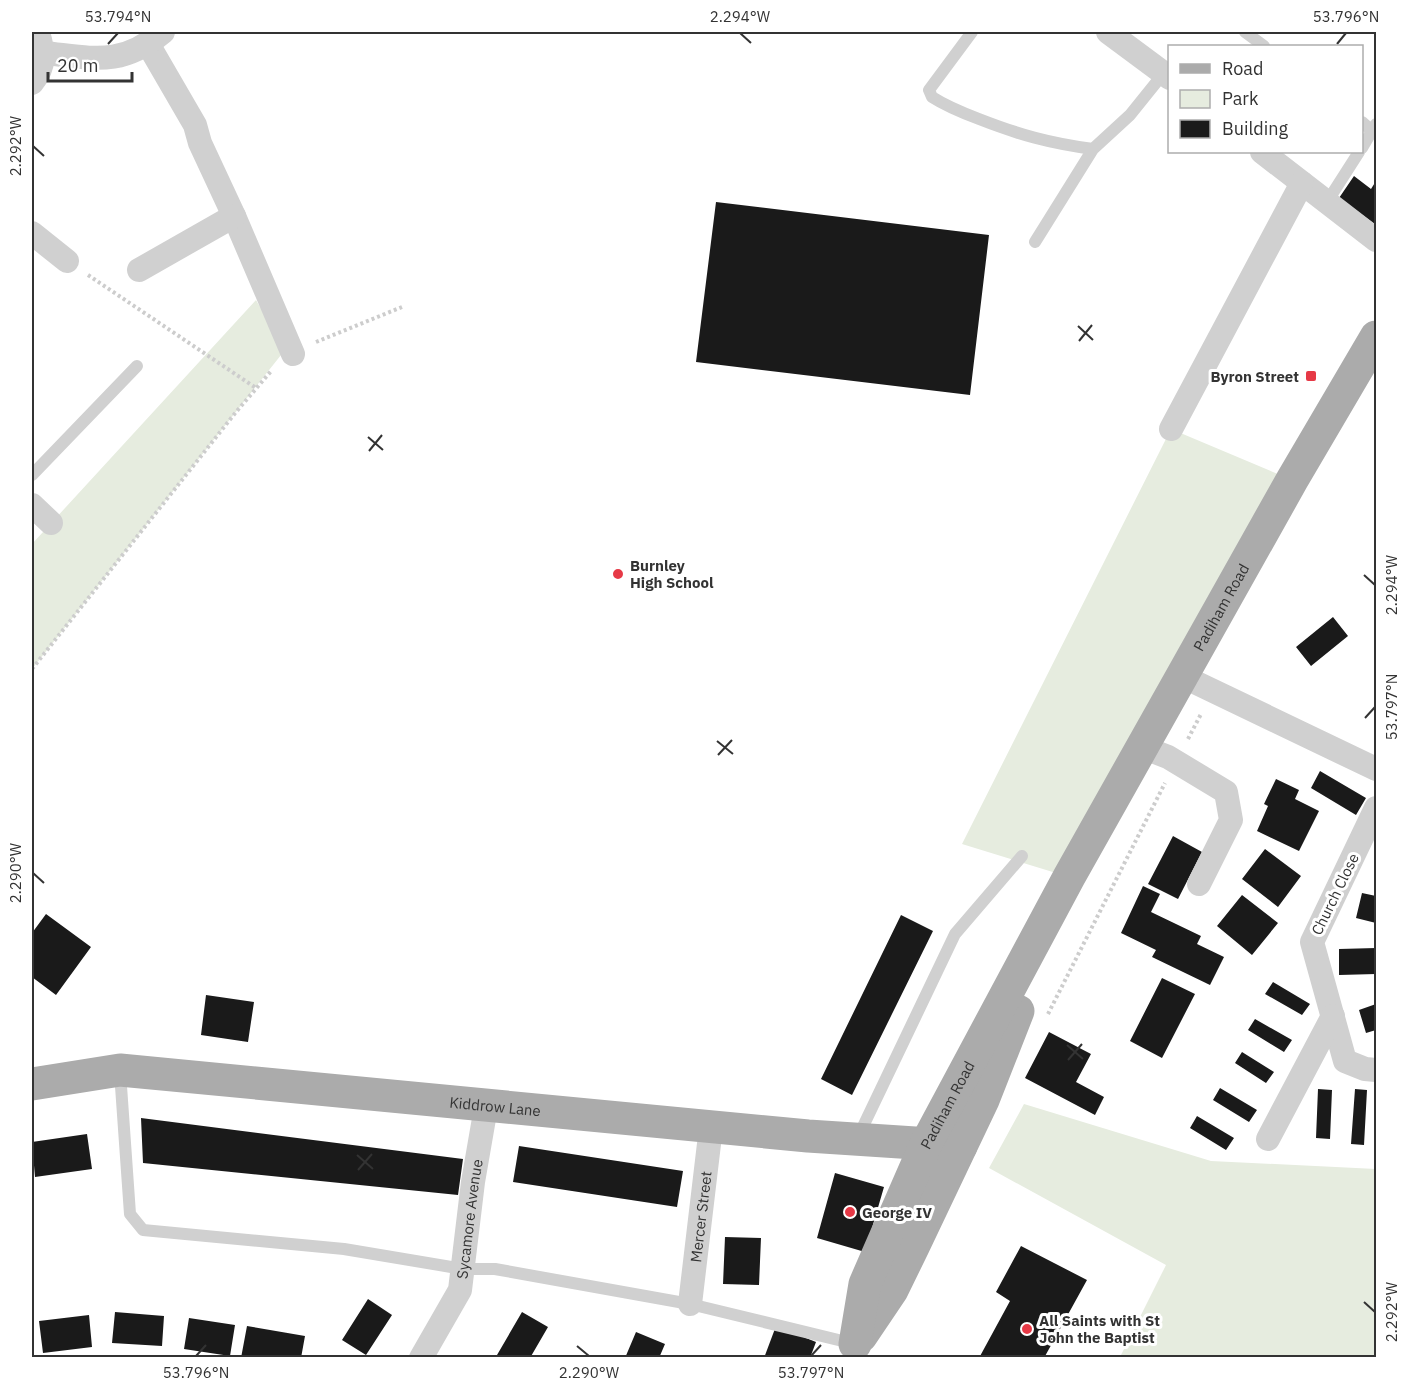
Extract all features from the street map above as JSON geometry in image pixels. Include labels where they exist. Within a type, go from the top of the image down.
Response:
[{"type":"main road","name":"Padiham Road","points":[[852,1351],[865,1284],[926,1144],[1142,747],[1292,480],[1377,337]]},
{"type":"main road","name":"Padiham Road","points":[[852,1351],[892,1290],[983,1100],[1069,878]]},
{"type":"main road","name":"Kiddrow Lane","points":[[32,1084],[120,1070],[486,1107],[808,1136],[961,1146]]},
{"type":"street","points":[[1108,32],[1166,76]]},
{"type":"street","points":[[32,83],[38,75],[41,42],[97,58],[121,57],[155,38],[195,125],[200,143],[293,354]]},
{"type":"street","points":[[1263,153],[1377,240]]},
{"type":"street","points":[[1171,429],[1302,183]]},
{"type":"street","points":[[139,270],[234,216]]},
{"type":"street","points":[[32,233],[67,261]]},
{"type":"street","points":[[32,505],[51,523]]},
{"type":"street","points":[[1182,676],[1377,769]]},
{"type":"street","points":[[1142,747],[1176,762],[1226,792],[1231,820],[1199,884]]},
{"type":"street","name":"Church Close","points":[[1377,808],[1312,942],[1345,1061],[1365,1069],[1377,1070]]},
{"type":"street","points":[[1268,1139],[1333,1016]]},
{"type":"street","name":"Sycamore Avenue","points":[[421,1358],[460,1290],[473,1182],[486,1107]]},
{"type":"street","name":"Mercer Street","points":[[690,1304],[711,1127]]},
{"type":"lane","points":[[972,32],[929,90],[932,96],[969,115],[1014,132],[1056,144],[1093,149]]},
{"type":"lane","points":[[1245,32],[1263,45]]},
{"type":"lane","points":[[1035,242],[1093,149],[1130,115],[1166,76]]},
{"type":"lane","points":[[1363,146],[1374,127]]},
{"type":"lane","points":[[1327,202],[1358,153]]},
{"type":"lane","points":[[32,475],[137,366]]},
{"type":"lane","points":[[857,1138],[955,934],[1022,856]]},
{"type":"lane","points":[[120,1070],[130,1214],[143,1230],[344,1249],[463,1269],[495,1269],[690,1304],[852,1351]]},
{"type":"path","points":[[67,261],[256,388]]},
{"type":"path","points":[[32,669],[275,367],[305,346],[402,307]]},
{"type":"path","points":[[1048,1016],[1214,690]]},
{"type":"green space","points":[[256,300],[285,350],[32,669],[32,544]]},
{"type":"green space","points":[[1171,429],[1292,480],[1069,877],[962,844]]},
{"type":"green space","points":[[1024,1104],[1211,1161],[1376,1169],[1376,1357],[1120,1357],[1166,1265],[989,1168]]},
{"type":"building","points":[[1354,176],[1371,189],[1376,181],[1376,225],[1339,198]]},
{"type":"building","points":[[716,202],[989,235],[970,395],[696,362]]},
{"type":"building","points":[[1333,617],[1348,636],[1311,666],[1296,647]]},
{"type":"building","points":[[1320,771],[1366,798],[1356,815],[1311,788]]},
{"type":"building","points":[[1276,779],[1299,790],[1295,799],[1319,811],[1299,851],[1257,831],[1268,806],[1264,804]]},
{"type":"building","points":[[1173,836],[1202,852],[1178,899],[1148,884]]},
{"type":"building","points":[[1265,849],[1301,876],[1278,907],[1242,879]]},
{"type":"building","points":[[1143,886],[1160,894],[1151,912],[1201,936],[1197,944],[1224,957],[1210,985],[1152,957],[1156,950],[1121,933]]},
{"type":"building","points":[[1362,893],[1376,896],[1376,923],[1356,918]]},
{"type":"building","points":[[1242,895],[1278,923],[1252,955],[1217,926]]},
{"type":"building","points":[[46,914],[91,947],[56,995],[32,977],[32,933]]},
{"type":"building","points":[[901,915],[933,931],[852,1095],[821,1079]]},
{"type":"building","points":[[1376,948],[1376,974],[1339,975],[1339,949]]},
{"type":"building","points":[[1162,978],[1195,994],[1162,1058],[1130,1041]]},
{"type":"building","points":[[1273,982],[1310,1004],[1302,1015],[1265,994]]},
{"type":"building","points":[[206,995],[254,1002],[248,1042],[201,1035]]},
{"type":"building","points":[[1376,1004],[1376,1030],[1366,1033],[1359,1010]]},
{"type":"building","points":[[1255,1019],[1292,1040],[1284,1052],[1248,1030]]},
{"type":"building","points":[[1049,1032],[1091,1054],[1076,1082],[1104,1097],[1095,1115],[1025,1078]]},
{"type":"building","points":[[1242,1052],[1274,1072],[1266,1083],[1235,1063]]},
{"type":"building","points":[[1220,1088],[1257,1110],[1249,1122],[1213,1100]]},
{"type":"building","points":[[1318,1089],[1332,1090],[1330,1139],[1316,1138]]},
{"type":"building","points":[[1355,1089],[1367,1090],[1364,1145],[1351,1144]]},
{"type":"building","points":[[1197,1116],[1234,1138],[1226,1150],[1190,1128]]},
{"type":"building","points":[[141,1118],[463,1159],[458,1195],[143,1163]]},
{"type":"building","points":[[87,1134],[92,1169],[35,1177],[32,1142]]},
{"type":"building","points":[[519,1146],[683,1171],[677,1207],[513,1182]]},
{"type":"building","name":"George IV","points":[[835,1173],[884,1187],[865,1252],[817,1238]]},
{"type":"building","points":[[725,1237],[761,1238],[759,1285],[723,1284]]},
{"type":"building","name":"All Saints with St John the Baptist","points":[[1021,1246],[1087,1280],[1044,1358],[979,1358],[1010,1301],[996,1292]]},
{"type":"building","points":[[368,1299],[392,1315],[366,1355],[342,1340]]},
{"type":"building","points":[[115,1312],[164,1316],[162,1346],[112,1343]]},
{"type":"building","points":[[522,1312],[548,1327],[530,1358],[503,1358],[497,1355]]},
{"type":"building","points":[[89,1315],[92,1347],[43,1353],[39,1321]]},
{"type":"building","points":[[189,1318],[235,1325],[230,1356],[184,1349]]},
{"type":"building","points":[[247,1326],[305,1336],[301,1358],[241,1358]]},
{"type":"building","points":[[776,1326],[816,1342],[810,1358],[764,1358]]},
{"type":"building","points":[[636,1332],[665,1344],[659,1358],[625,1358]]},
{"type":"place","name":"Byron Street","points":[[1311,376]]},
{"type":"place","name":"Burnley High School","points":[[618,574]]},
{"type":"place","name":"George IV","points":[[850,1212]]},
{"type":"place","name":"All Saints with St John the Baptist","points":[[1027,1329]]}]
